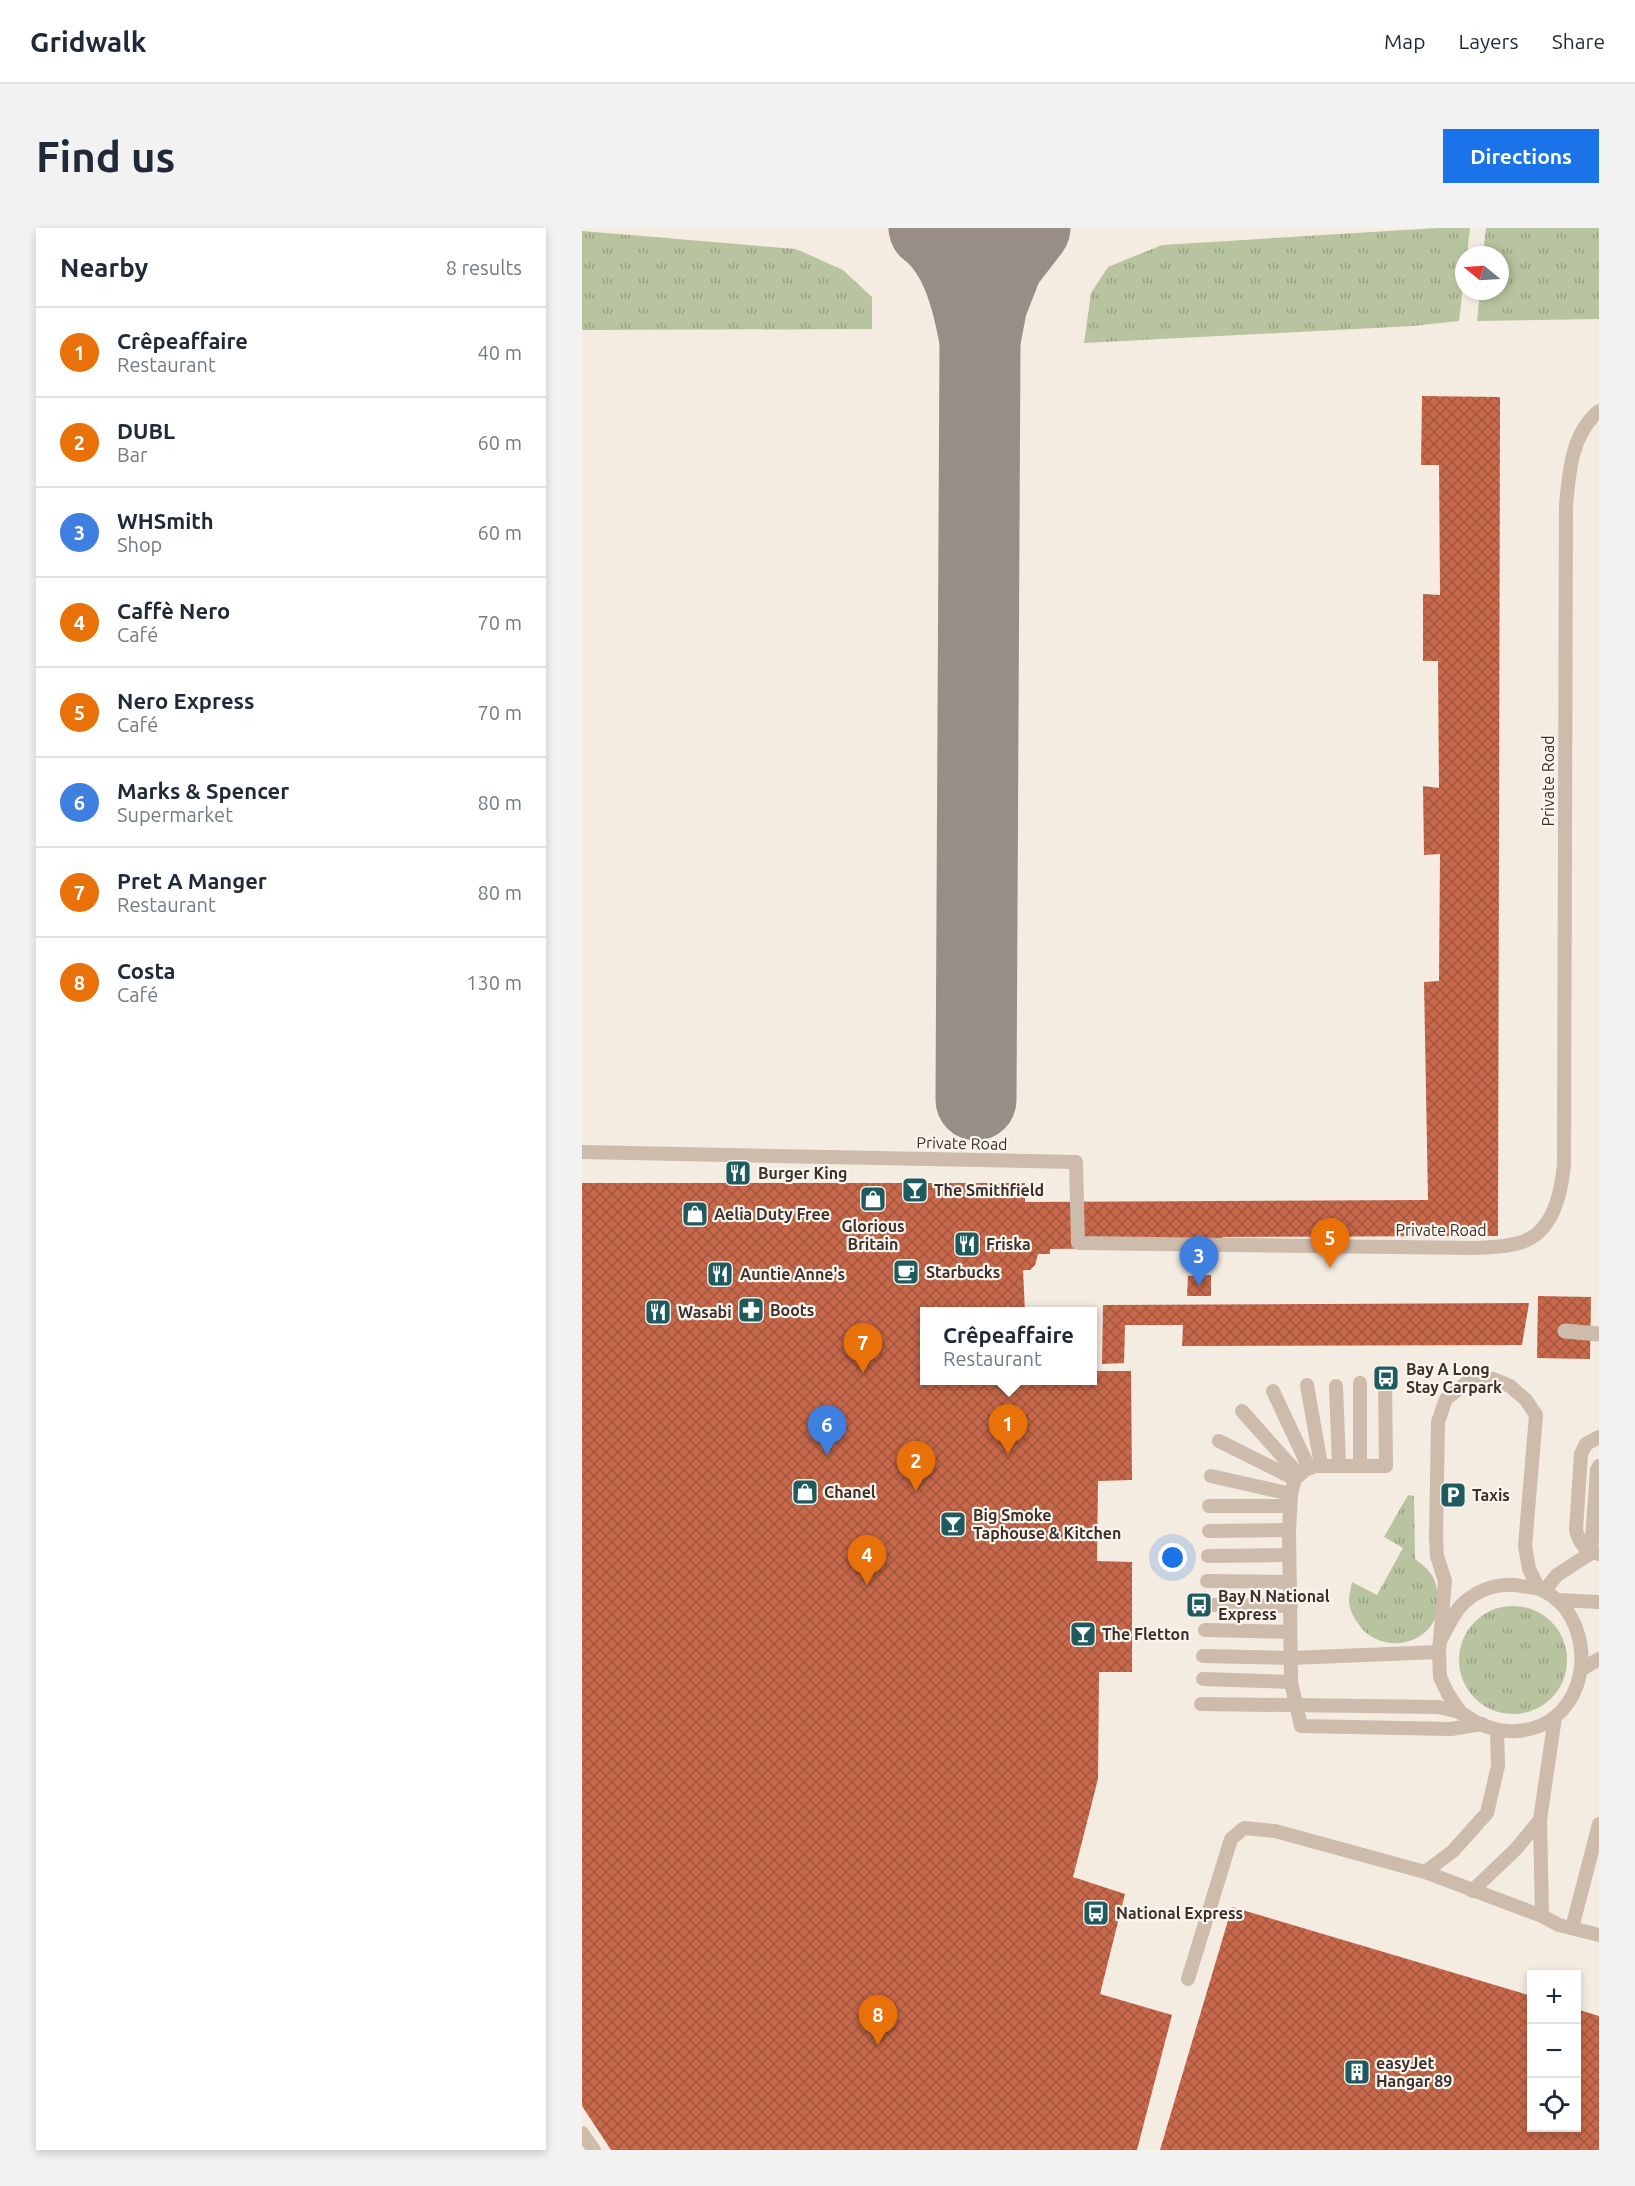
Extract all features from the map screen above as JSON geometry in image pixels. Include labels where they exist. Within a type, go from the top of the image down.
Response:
[{"type":"street","points":[[1565,1330],[1599,1334]]},
{"type":"lane","name":"Private Road","points":[[582,1152],[1076,1162],[1078,1242],[1477,1248],[1521,1243],[1535,1235],[1556,1207],[1562,1188],[1564,1165],[1566,506],[1574,450],[1582,430],[1599,411]]},
{"type":"lane","points":[[1461,1713],[1440,1677],[1445,1581],[1437,1556],[1436,1539],[1438,1422],[1446,1400],[1471,1379],[1493,1379],[1510,1386],[1526,1400],[1536,1415],[1525,1546],[1529,1569],[1541,1590]]},
{"type":"lane","points":[[1219,1441],[1306,1472],[1338,1465],[1386,1466],[1385,1381]]},
{"type":"lane","points":[[1360,1383],[1360,1465]]},
{"type":"lane","points":[[1307,1385],[1306,1472],[1291,1500],[1289,1530],[1291,1682],[1301,1726],[1451,1729],[1482,1724]]},
{"type":"lane","points":[[1336,1386],[1338,1465]]},
{"type":"lane","points":[[1273,1391],[1306,1472]]},
{"type":"lane","points":[[1242,1412],[1306,1472]]},
{"type":"lane","points":[[1595,1554],[1578,1539],[1576,1530],[1581,1454],[1586,1444],[1599,1437]]},
{"type":"lane","points":[[1595,1554],[1597,1470],[1599,1466]]},
{"type":"lane","points":[[1212,1476],[1291,1500]]},
{"type":"lane","points":[[1209,1506],[1291,1500]]},
{"type":"lane","points":[[1209,1531],[1289,1530]]},
{"type":"lane","points":[[1541,1590],[1557,1575],[1595,1554]]},
{"type":"lane","points":[[1208,1556],[1289,1555]]},
{"type":"lane","points":[[1207,1581],[1290,1582]]},
{"type":"lane","points":[[1201,1704],[1438,1707],[1461,1713],[1497,1730],[1517,1731],[1537,1727],[1555,1717],[1569,1704],[1579,1687],[1584,1668],[1583,1643],[1575,1620],[1558,1600],[1541,1590],[1510,1584],[1485,1589],[1464,1602],[1440,1645]]},
{"type":"lane","points":[[1558,1600],[1599,1602]]},
{"type":"lane","points":[[1205,1605],[1291,1606]]},
{"type":"lane","points":[[1204,1630],[1290,1632]]},
{"type":"lane","points":[[1203,1656],[1290,1658],[1440,1645]]},
{"type":"lane","points":[[1584,1668],[1599,1659]]},
{"type":"lane","points":[[1203,1679],[1291,1682]]},
{"type":"lane","points":[[1542,1916],[1540,1820],[1555,1717]]},
{"type":"lane","points":[[1425,1872],[1453,1851],[1487,1813],[1498,1766],[1497,1730]]},
{"type":"lane","points":[[1472,1891],[1516,1849],[1540,1820]]},
{"type":"lane","points":[[1572,1928],[1599,1824]]},
{"type":"lane","points":[[1188,1979],[1231,1839],[1244,1828],[1275,1831],[1425,1872],[1542,1916],[1559,1925],[1599,1935]]},
{"type":"lane","points":[[582,2133],[594,2150]]},
{"type":"green space","points":[[1470,228],[1468,246],[1455,246],[1455,300],[1461,300],[1459,321],[1413,326],[1084,343],[1091,293],[1108,267],[1162,245]]},
{"type":"green space","points":[[1486,228],[1599,228],[1599,319],[1477,321],[1479,300],[1509,300],[1509,246],[1484,246]]},
{"type":"green space","points":[[582,231],[796,249],[843,270],[872,297],[872,329],[582,330]]},
{"type":"green space","points":[[1408,1495],[1414,1496],[1415,1559],[1432,1576],[1438,1600],[1436,1615],[1430,1628],[1407,1642],[1393,1643],[1367,1634],[1353,1615],[1349,1598],[1352,1582],[1377,1595],[1403,1548],[1384,1537]]},
{"type":"green space","points":[[1513,1606],[1534,1610],[1551,1622],[1563,1639],[1567,1660],[1563,1681],[1551,1698],[1534,1710],[1513,1714],[1492,1710],[1475,1698],[1463,1681],[1459,1660],[1463,1639],[1475,1622],[1492,1610]]},
{"type":"building","points":[[1422,396],[1500,397],[1498,1236],[1223,1237],[1224,1247],[1050,1249],[1050,1254],[1038,1254],[1035,1265],[1030,1270],[1023,1270],[1025,1307],[920,1307],[920,1385],[1097,1385],[1097,1371],[1131,1371],[1132,1480],[1098,1481],[1097,1561],[1132,1562],[1132,1672],[1099,1672],[1098,1779],[1073,1877],[1125,1894],[1100,1994],[1172,2015],[1137,2150],[611,2150],[582,2106],[582,1183],[1025,1183],[1025,1202],[1428,1200],[1424,982],[1439,981],[1440,854],[1424,855],[1423,786],[1439,788],[1438,661],[1423,661],[1423,594],[1440,595],[1439,465],[1421,465]]},
{"type":"building","points":[[1211,1275],[1211,1296],[1187,1296],[1188,1276]]},
{"type":"building","points":[[1538,1296],[1591,1297],[1590,1359],[1537,1358]]},
{"type":"building","points":[[1529,1303],[1522,1345],[1182,1346],[1183,1325],[1125,1325],[1124,1363],[1102,1364],[1103,1305]]},
{"type":"building","name":"easyJet Hangar 89","points":[[1232,1907],[1527,1995],[1527,2132],[1581,2132],[1581,2011],[1599,2016],[1599,2150],[1160,2150]]},
{"type":"taxiway","points":[[929,228],[940,238],[958,264],[974,310],[980,340],[976,1100]]},
{"type":"taxiway","points":[[980,340],[987,304],[1003,263],[1030,228]]},
{"type":"place","name":"Burger King","points":[[738,1173]]},
{"type":"place","name":"The Smithfield","points":[[915,1190]]},
{"type":"place","name":"Glorious Britain","points":[[873,1199]]},
{"type":"place","name":"Aelia Duty Free","points":[[695,1214]]},
{"type":"place","name":"Friska","points":[[967,1244]]},
{"type":"place","name":"Nero Express","points":[[1330,1268]]},
{"type":"place","name":"Starbucks","points":[[906,1272]]},
{"type":"place","name":"Auntie Anne's","points":[[720,1274]]},
{"type":"place","name":"WHSmith","points":[[1199,1286]]},
{"type":"place","name":"Boots","points":[[751,1310]]},
{"type":"place","name":"Wasabi","points":[[658,1312]]},
{"type":"place","name":"Pret A Manger","points":[[863,1373]]},
{"type":"place","name":"Bay A Long Stay Carpark","points":[[1386,1378]]},
{"type":"place","name":"Crêpeaffaire","points":[[1008,1454]]},
{"type":"place","name":"Marks & Spencer","points":[[827,1455]]},
{"type":"place","name":"DUBL","points":[[916,1491]]},
{"type":"place","name":"Chanel","points":[[805,1492]]},
{"type":"place","name":"Taxis","points":[[1453,1495]]},
{"type":"place","name":"Big Smoke Taphouse & Kitchen","points":[[953,1524]]},
{"type":"place","name":"Caffè Nero","points":[[867,1585]]},
{"type":"place","name":"Bay N National Express","points":[[1199,1605]]},
{"type":"place","name":"The Fletton","points":[[1083,1634]]},
{"type":"place","name":"National Express","points":[[1096,1913]]},
{"type":"place","name":"Costa","points":[[878,2045]]},
{"type":"place","name":"easyJet Hangar 89","points":[[1357,2072]]}]
